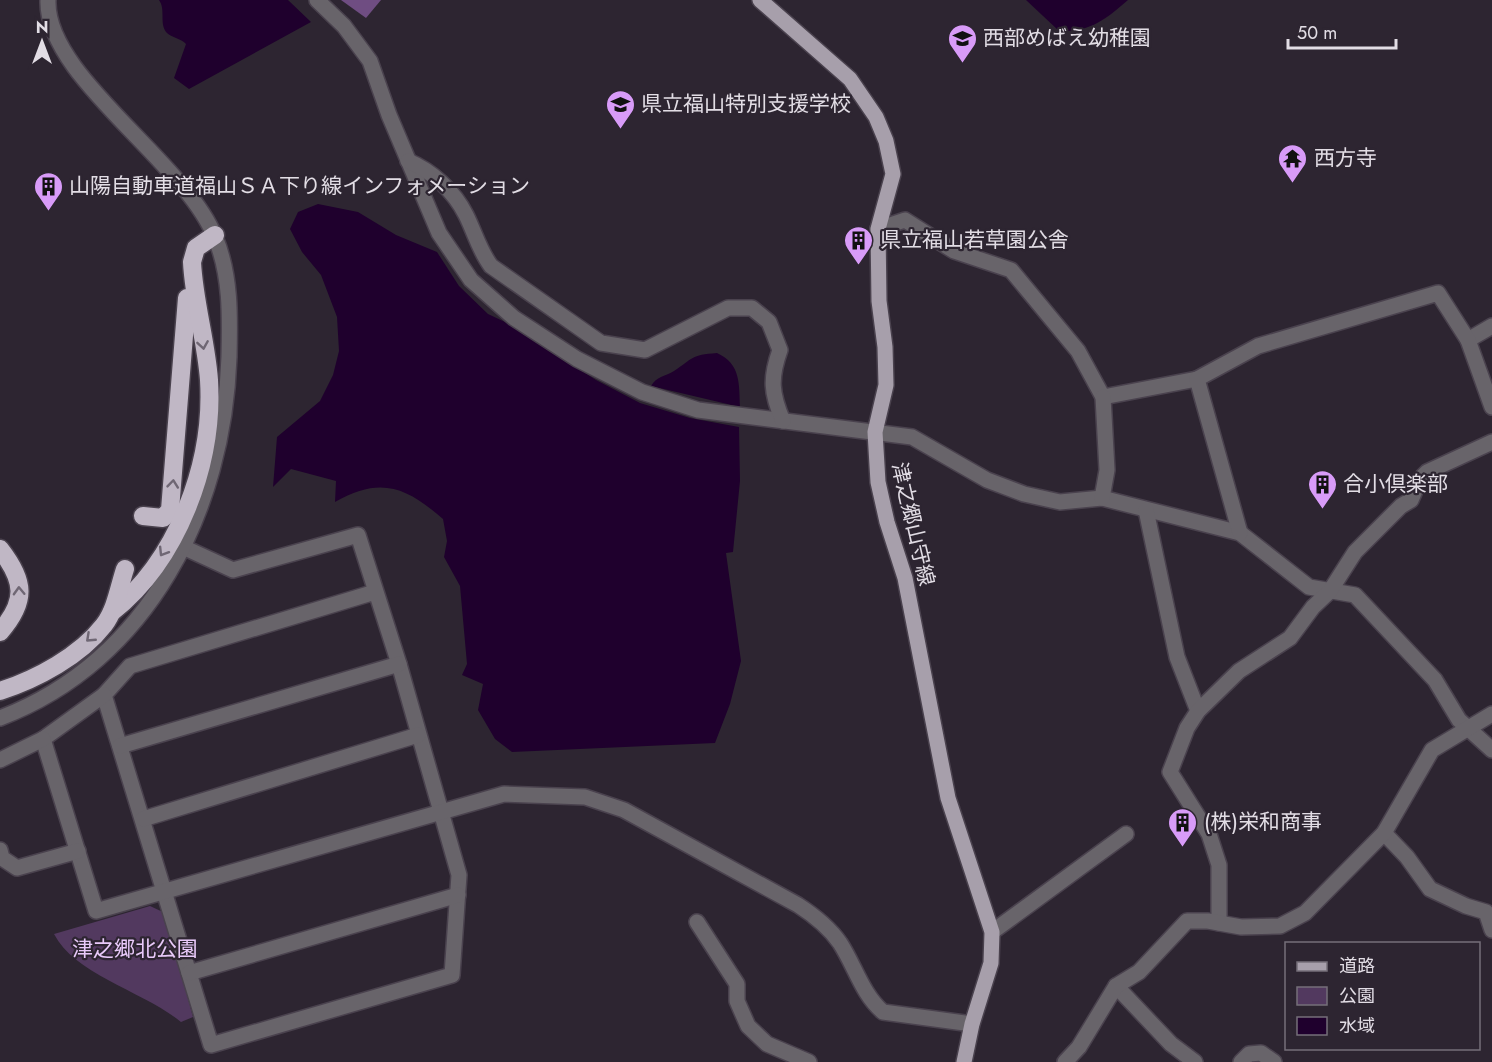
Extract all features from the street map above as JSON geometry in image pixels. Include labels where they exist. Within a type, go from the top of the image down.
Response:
[{"type":"highway","points":[[143,516],[163,518],[170,510],[186,331],[184,261],[190,248],[215,235]]},
{"type":"highway","points":[[0,691],[36,676],[76,651],[104,624],[112,612],[141,584],[165,550],[186,507],[206,437],[209,396],[192,262],[196,248],[215,235]]},
{"type":"highway","points":[[0,549],[16,574],[21,588],[19,605],[0,632]]},
{"type":"highway","points":[[112,612],[125,569]]},
{"type":"main road","name":"津之郷山守線","points":[[760,0],[850,80],[876,117],[886,141],[893,174],[878,229],[879,301],[885,347],[886,385],[875,432],[878,482],[887,522],[905,578],[948,798],[992,932],[991,963],[972,1024],[964,1062]]},
{"type":"street","points":[[0,718],[56,690],[99,660],[136,624],[183,547],[208,488],[228,398],[230,291],[215,235],[169,170],[70,63],[52,30],[48,0]]},
{"type":"street","points":[[317,0],[344,26],[370,61],[408,161],[439,233],[471,280],[514,318],[577,359],[642,392],[698,410],[912,437],[987,480],[1024,494],[1060,502],[1102,498],[1240,533],[1310,587],[1355,595],[1435,680],[1459,720],[1492,750]]},
{"type":"street","points":[[408,161],[425,168],[447,188],[466,214],[479,250],[491,266],[601,343],[645,350],[728,308],[752,308],[769,322],[780,350],[772,374],[776,403],[783,421]]},
{"type":"street","points":[[878,229],[905,220],[954,251],[1011,270],[1078,351],[1103,398],[1107,470],[1102,498]]},
{"type":"street","points":[[1103,398],[1197,379],[1258,346],[1438,293],[1468,340],[1492,407]]},
{"type":"street","points":[[1468,340],[1492,326]]},
{"type":"street","points":[[1197,379],[1240,533]]},
{"type":"street","points":[[1219,923],[1219,865],[1209,834],[1170,772],[1187,728],[1198,711],[1239,671],[1290,638],[1313,607],[1330,591],[1355,552],[1401,506],[1411,500],[1420,478],[1427,472],[1492,442]]},
{"type":"street","points":[[1146,510],[1177,657],[1198,711]]},
{"type":"street","points":[[104,695],[211,1045],[452,975],[459,874],[399,664],[358,535],[233,570],[183,547]]},
{"type":"street","points":[[0,760],[43,739],[104,695],[130,666],[375,592]]},
{"type":"street","points":[[120,746],[399,664]]},
{"type":"street","points":[[1065,1062],[1079,1047],[1116,986],[1139,972],[1187,921],[1240,927],[1280,926],[1305,913],[1384,833],[1432,750],[1492,714]]},
{"type":"street","points":[[143,819],[418,735]]},
{"type":"street","points":[[43,739],[96,911],[504,794],[585,797],[624,810],[798,905],[822,921],[840,944],[873,1004],[883,1012],[972,1024]]},
{"type":"street","points":[[1384,833],[1407,857],[1430,889],[1466,906],[1486,912],[1492,930]]},
{"type":"street","points":[[992,932],[1126,834]]},
{"type":"street","points":[[0,850],[2,858],[17,868],[78,851]]},
{"type":"street","points":[[189,973],[458,895]]},
{"type":"street","points":[[697,922],[736,984],[737,1001],[748,1026],[767,1044],[809,1062]]},
{"type":"street","points":[[1116,986],[1171,1044],[1195,1062]]},
{"type":"street","points":[[1241,1062],[1249,1054],[1261,1053],[1274,1062]]},
{"type":"green space","name":"津之郷北公園","points":[[150,906],[165,913],[193,1017],[181,1022],[166,1011],[78,961],[64,948],[54,934]]},
{"type":"shaded area","points":[[341,0],[381,0],[366,18]]},
{"type":"water","points":[[159,0],[288,0],[311,22],[189,89],[174,78],[186,44],[166,32]]},
{"type":"water","points":[[1026,0],[1128,0],[1112,13],[1088,27],[1059,31]]},
{"type":"water","points":[[318,204],[358,212],[396,235],[437,252],[459,286],[488,314],[505,322],[596,380],[640,403],[690,418],[739,427],[740,481],[733,552],[726,553],[741,661],[730,704],[715,743],[512,752],[495,739],[478,710],[483,684],[462,675],[467,664],[460,586],[444,557],[447,541],[443,519],[417,499],[392,489],[366,489],[335,502],[336,481],[291,469],[273,487],[277,437],[320,401],[333,375],[339,351],[337,317],[321,275],[302,252],[290,229],[298,212]]},
{"type":"water","points":[[717,353],[731,363],[735,369],[739,383],[740,407],[651,386],[658,378],[674,371],[693,358]]},
{"type":"place","name":"西部めばえ幼稚園","points":[[962,64]]},
{"type":"place","name":"県立福山特別支援学校","points":[[620,130]]},
{"type":"place","name":"西方寺","points":[[1293,184]]},
{"type":"place","name":"山陽自動車道福山ＳＡ下り線インフォメーション","points":[[48,212]]},
{"type":"place","name":"県立福山若草園公舎","points":[[859,266]]},
{"type":"place","name":"合小倶楽部","points":[[1322,510]]},
{"type":"place","name":"(株)栄和商事","points":[[1183,848]]}]
